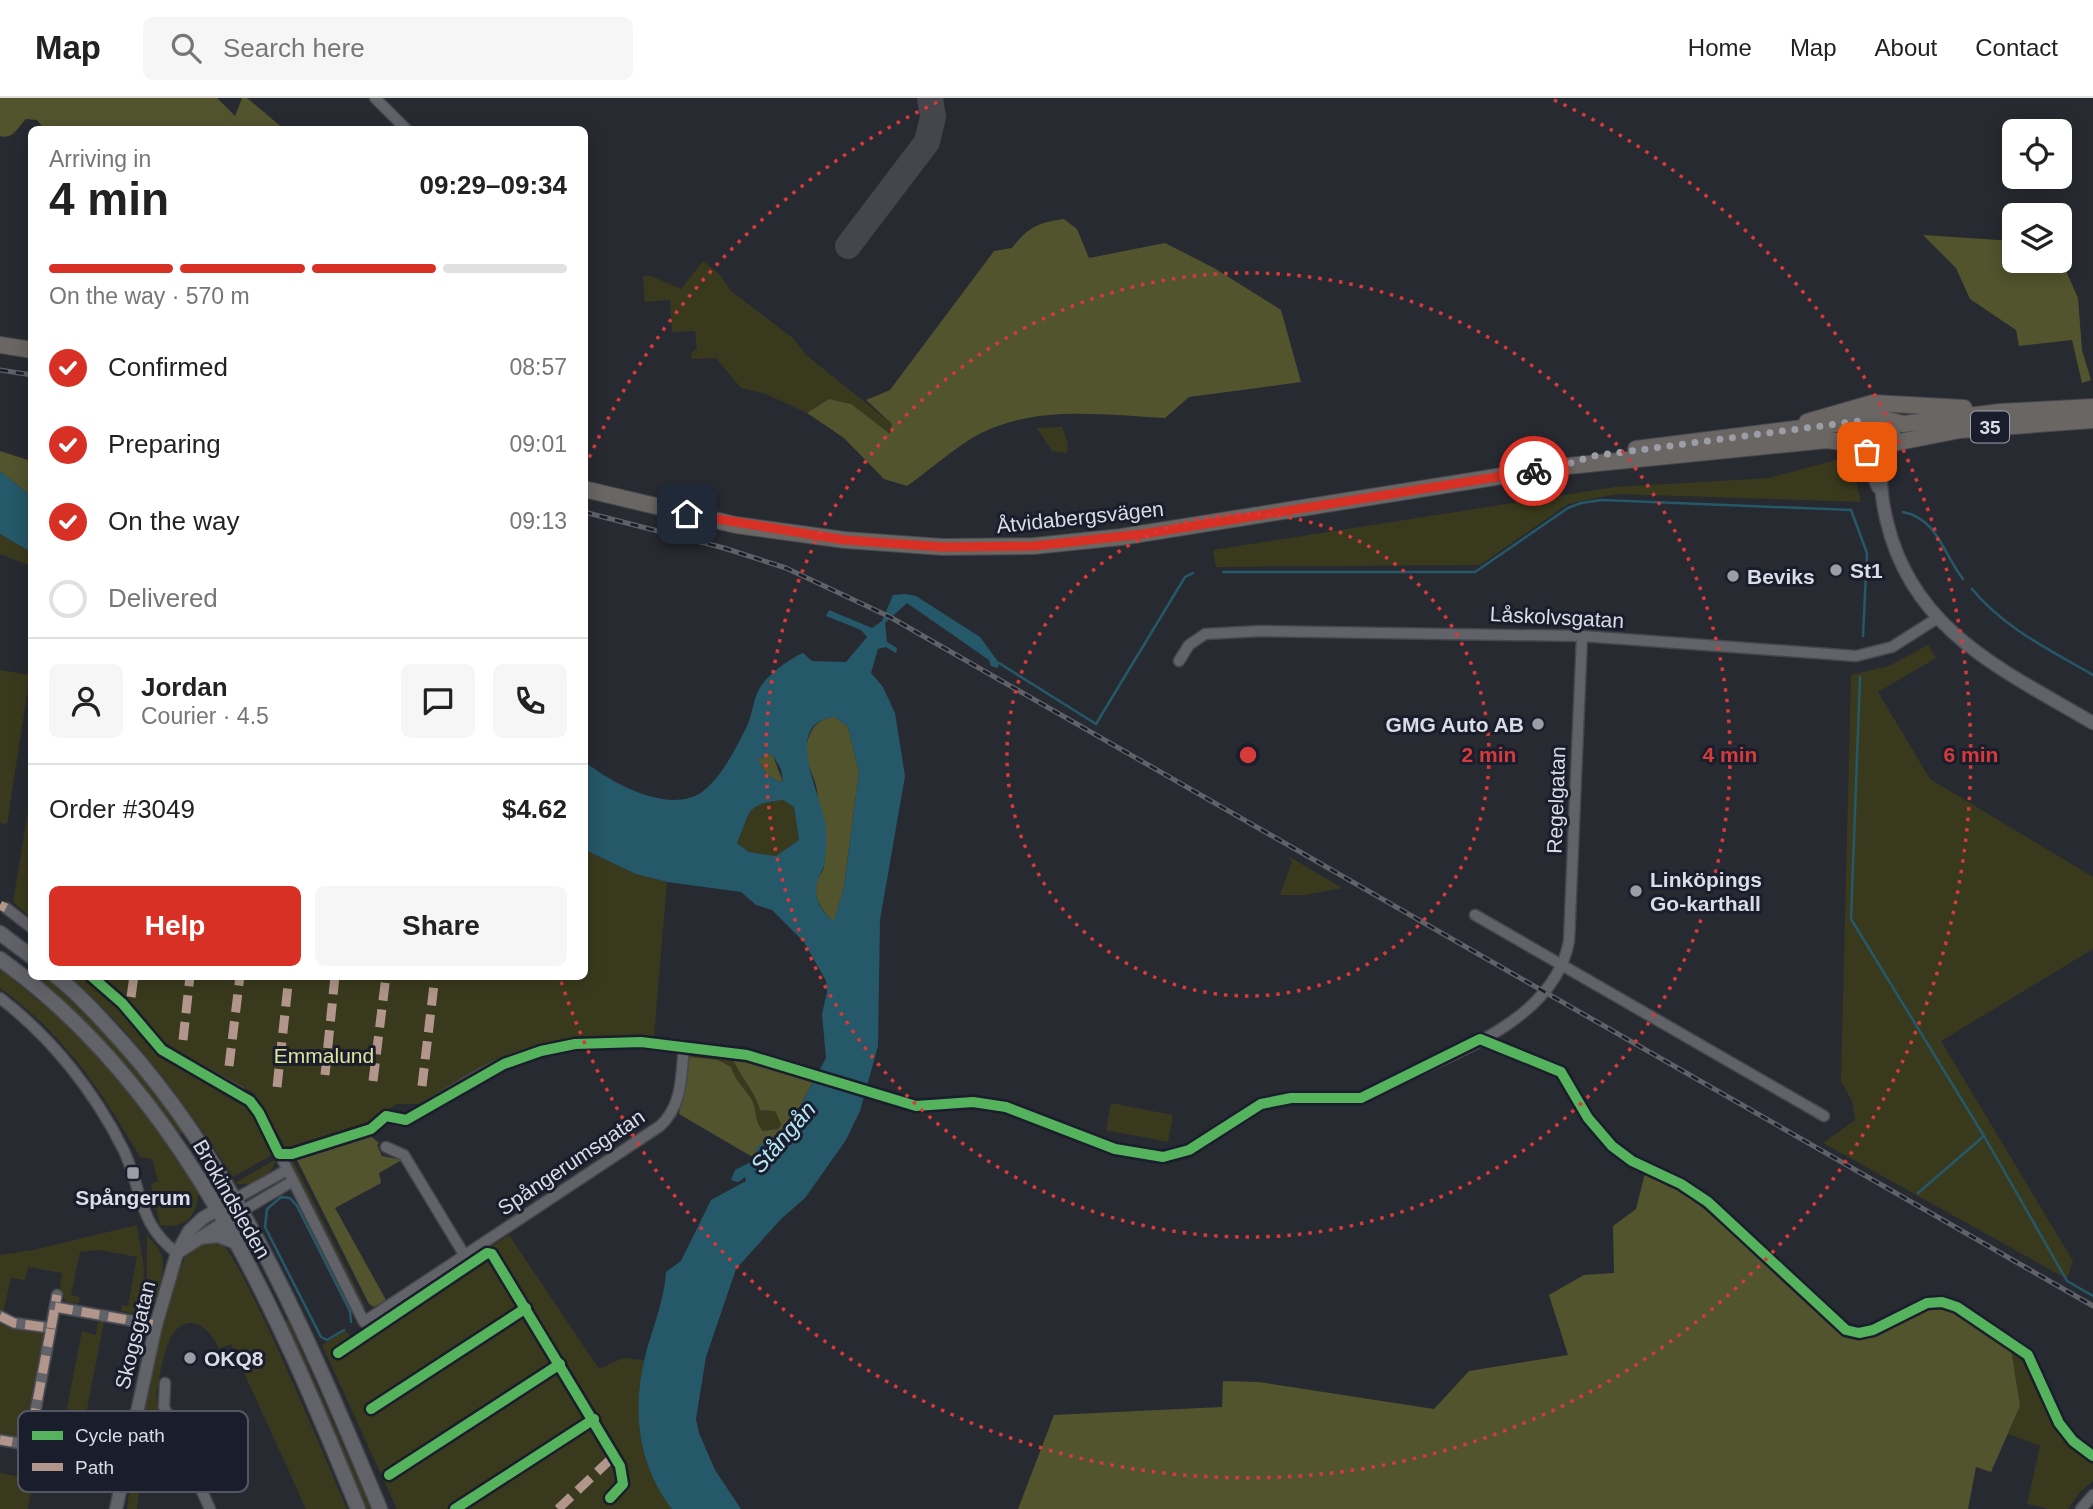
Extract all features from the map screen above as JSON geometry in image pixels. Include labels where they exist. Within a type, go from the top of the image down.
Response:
[{"type":"main road","points":[[0,345],[28,348]]},
{"type":"main road","name":"Åtvidabergsvägen","points":[[1764,433],[1873,403],[1900,402],[2000,412]]},
{"type":"main road","name":"Åtvidabergsvägen","points":[[1886,420],[1903,424],[2000,412],[2093,407]]},
{"type":"main road","name":"35","points":[[1859,421],[1872,415],[1886,420]]},
{"type":"main road","points":[[1886,420],[1892,431],[1887,446]]},
{"type":"main road","name":"35","points":[[1859,446],[1872,453],[1887,446],[1960,430],[2093,420]]},
{"type":"main road","points":[[1859,421],[1854,430],[1859,446]]},
{"type":"main road","name":"Åtvidabergsvägen","points":[[1558,467],[1593,456],[1859,421]]},
{"type":"main road","name":"Åtvidabergsvägen","points":[[588,489],[687,514],[793,534],[885,544],[988,548],[1121,537],[1558,467],[1827,440],[1859,446]]},
{"type":"main road","points":[[0,933],[28,954]]},
{"type":"main road","name":"Brokindsleden","points":[[0,959],[51,999],[128,1078],[169,1134],[236,1243],[288,1348],[358,1509]]},
{"type":"main road","name":"Brokindsleden","points":[[60,980],[108,1026],[147,1070],[189,1126],[239,1205],[299,1324],[380,1509]]},
{"type":"street","points":[[375,98],[403,126]]},
{"type":"street","points":[[1859,446],[1883,500],[1896,551],[1908,578],[1936,619],[1969,647],[2093,723]]},
{"type":"street","points":[[1883,500],[1881,465],[1887,446]]},
{"type":"street","name":"Låskolvsgatan","points":[[1179,661],[1195,638],[1217,632],[1365,631],[1582,636],[1856,656],[1892,647],[1936,619]]},
{"type":"street","name":"Regelgatan","points":[[1377,1089],[1515,1021],[1538,1003],[1561,964],[1569,941],[1582,636]]},
{"type":"street","points":[[6,908],[28,925]]},
{"type":"street","points":[[1475,915],[1824,1116]]},
{"type":"street","name":"Spångerumsgatan","points":[[96,980],[122,1003],[162,1050],[250,1101],[259,1112],[364,1322],[666,1121],[678,1100],[684,1046],[609,1041],[541,1051],[503,1063],[406,1120]]},
{"type":"street","points":[[0,998],[37,1030],[70,1066],[100,1109],[133,1172],[153,1233],[177,1253]]},
{"type":"street","points":[[386,1147],[404,1155],[465,1256]]},
{"type":"street","points":[[239,1205],[287,1170]]},
{"type":"street","points":[[239,1205],[293,1181]]},
{"type":"street","name":"Skogsgatan","points":[[136,1411],[156,1325],[177,1253],[189,1231],[239,1205]]},
{"type":"street","name":"Skogsgatan","points":[[177,1253],[197,1239],[220,1215]]},
{"type":"street","points":[[197,1239],[218,1236],[236,1243]]},
{"type":"street","points":[[35,1411],[56,1301],[156,1325]]},
{"type":"street","points":[[0,1316],[14,1323],[51,1328]]},
{"type":"street","points":[[165,1383],[166,1411]]},
{"type":"street","points":[[0,1440],[18,1443]]},
{"type":"street","points":[[202,1492],[210,1509]]},
{"type":"street","points":[[2081,1509],[2093,1495]]},
{"type":"green space","points":[[0,98],[217,98],[235,116],[242,98],[247,98],[280,126],[42,126],[37,120],[26,119],[15,132],[5,137],[0,136]]},
{"type":"green space","points":[[1064,219],[1077,229],[1089,258],[1165,243],[1214,268],[1281,310],[1301,382],[1189,397],[1165,418],[1072,414],[1025,418],[981,433],[952,451],[907,486],[884,479],[844,438],[807,413],[829,399],[851,404],[890,434],[892,424],[866,400],[890,390],[994,251],[1012,248],[1023,235],[1041,224]]},
{"type":"green space","points":[[1923,235],[2002,240],[2002,273],[2067,273],[2078,298],[2082,350],[2091,380],[2082,383],[2072,340],[2019,346],[2016,330],[1970,299],[1956,268]]},
{"type":"green space","points":[[703,261],[719,274],[731,291],[794,339],[806,355],[892,424],[890,435],[851,404],[829,399],[807,413],[766,394],[741,388],[716,358],[692,359],[691,353],[697,349],[695,331],[672,332],[670,300],[645,302],[643,276],[651,276],[681,289]]},
{"type":"green space","points":[[1062,427],[1068,444],[1067,453],[1052,451],[1037,428]]},
{"type":"green space","points":[[0,451],[28,460],[28,494],[0,471]]},
{"type":"green space","points":[[1845,460],[1853,468],[1861,502],[1616,494],[1568,504],[1480,565],[1216,567],[1213,550],[1615,487],[1769,478]]},
{"type":"green space","points":[[0,534],[28,550],[28,565],[0,554]]},
{"type":"green space","points":[[1928,645],[1936,658],[1878,692],[1930,779],[2093,877],[2093,949],[1941,1041],[2073,1261],[2067,1279],[1823,1143],[1855,1120],[1852,1101],[1841,1081],[1851,675],[1889,666]]},
{"type":"green space","points":[[0,670],[28,675],[28,688],[7,824],[0,823]]},
{"type":"green space","points":[[835,717],[848,727],[859,772],[844,887],[834,922],[822,908],[816,892],[817,880],[824,868],[824,847],[817,791],[806,750],[810,734],[816,725]]},
{"type":"green space","points":[[772,753],[783,782],[767,774],[758,759]]},
{"type":"green space","points":[[783,800],[794,807],[799,840],[776,856],[749,852],[737,843],[747,817],[755,807]]},
{"type":"green space","points":[[28,810],[28,915],[13,902]]},
{"type":"green space","name":"Emmalund","points":[[588,851],[636,874],[667,882],[654,1037],[609,1036],[538,1047],[423,1104],[397,1104],[369,1122],[293,1149],[285,1147],[254,1093],[184,1057],[162,1040],[131,1002],[105,980],[588,980]]},
{"type":"green space","points":[[1288,856],[1342,888],[1305,895],[1280,895],[1292,862]]},
{"type":"green space","points":[[0,969],[90,1047],[140,1106],[198,1190],[196,1206],[189,1218],[177,1225],[160,1225],[151,1184],[158,1181],[152,1159],[140,1157],[111,1109],[62,1044],[43,1024],[0,988]]},
{"type":"green space","points":[[40,980],[49,980],[115,1044],[184,1132],[180,1134],[131,1071]]},
{"type":"green space","points":[[73,980],[88,980],[118,1005],[164,1057],[237,1096],[255,1116],[272,1155],[233,1177],[158,1071],[94,999]]},
{"type":"green space","points":[[690,1049],[731,1054],[760,1110],[775,1111],[781,1124],[777,1129],[763,1131],[747,1092],[724,1074],[689,1057]]},
{"type":"green space","points":[[731,1054],[814,1080],[783,1138],[774,1140],[756,1159],[679,1114],[689,1057],[718,1060],[731,1067],[752,1100],[758,1124],[763,1131],[778,1129],[781,1124],[775,1111],[760,1110]]},
{"type":"green space","points":[[1111,1103],[1173,1115],[1168,1142],[1106,1130]]},
{"type":"green space","points":[[367,1133],[379,1143],[377,1145],[382,1156],[402,1160],[379,1173],[381,1183],[335,1208],[386,1300],[374,1307],[369,1304],[295,1156]]},
{"type":"green space","points":[[291,1157],[367,1310],[360,1303],[288,1158]]},
{"type":"green space","points":[[276,1159],[271,1170],[260,1179],[247,1184],[235,1183]]},
{"type":"green space","points":[[1645,1173],[1680,1188],[1847,1334],[1874,1331],[1923,1308],[1948,1307],[1981,1325],[2011,1348],[2020,1406],[1991,1472],[1976,1467],[1968,1509],[1018,1509],[1054,1415],[1222,1407],[1223,1381],[1259,1382],[1434,1409],[1469,1371],[1568,1355],[1549,1295],[1584,1275],[1614,1273],[1613,1226],[1636,1209]]},
{"type":"green space","points":[[137,1225],[144,1270],[142,1315],[121,1311],[122,1305],[128,1306],[137,1257],[100,1250],[80,1252],[71,1295],[80,1297],[79,1303],[66,1302],[60,1290],[62,1273],[28,1267],[25,1280],[11,1278],[3,1313],[0,1311],[0,1255],[33,1250]]},
{"type":"green space","points":[[147,1235],[161,1253],[163,1267],[157,1293],[147,1313]]},
{"type":"green space","points":[[509,1235],[599,1369],[623,1358],[644,1360],[640,1399],[642,1438],[652,1475],[672,1509],[397,1509],[322,1345],[345,1330],[350,1336]]},
{"type":"green space","points":[[219,1242],[246,1283],[347,1509],[306,1509],[231,1344],[219,1349],[212,1336],[201,1326],[188,1323],[174,1332],[162,1365],[158,1387],[157,1401],[160,1411],[141,1411],[158,1342],[182,1264],[189,1252],[207,1243]]},
{"type":"green space","points":[[0,1319],[45,1329],[30,1411],[18,1411],[18,1441],[0,1437]]},
{"type":"green space","points":[[288,1320],[371,1509],[365,1509],[283,1323]]},
{"type":"green space","points":[[98,1322],[104,1322],[87,1411],[66,1411],[82,1331],[96,1335]]},
{"type":"green space","points":[[2011,1348],[2027,1362],[2056,1431],[2093,1459],[2093,1481],[2080,1492],[2068,1509],[2049,1509],[2027,1504],[2040,1446],[2008,1434],[2020,1406]]},
{"type":"green space","points":[[0,1473],[18,1476],[18,1492],[31,1492],[28,1509],[0,1509]]},
{"type":"green space","points":[[129,1492],[139,1492],[137,1509],[127,1509]]},
{"type":"water","points":[[0,471],[28,494],[28,550],[0,534]]},
{"type":"water","points":[[893,595],[916,596],[980,637],[999,663],[998,668],[991,666],[989,660],[907,603],[885,623],[887,642],[897,648],[896,653],[886,647],[878,649],[871,673],[883,687],[895,713],[905,776],[880,920],[878,1046],[860,1111],[846,1140],[805,1198],[781,1219],[736,1269],[706,1357],[696,1419],[699,1433],[715,1470],[741,1509],[672,1509],[645,1457],[639,1419],[640,1381],[663,1295],[666,1272],[681,1261],[711,1200],[746,1181],[745,1177],[738,1182],[731,1180],[735,1170],[756,1159],[756,1148],[783,1138],[826,1058],[822,1014],[827,992],[826,981],[804,942],[772,910],[756,905],[741,892],[667,882],[636,874],[588,851],[588,764],[624,787],[657,798],[689,798],[702,792],[716,778],[733,753],[749,721],[758,690],[769,677],[803,653],[812,661],[846,662],[867,637],[861,630],[826,616],[829,610],[872,628],[882,621]],"holes":[[[835,717],[848,727],[859,772],[844,887],[834,921],[822,909],[816,892],[824,865],[826,832],[807,747],[810,732],[818,722]],[[772,754],[781,769],[783,782],[770,777],[758,759]],[[783,800],[794,807],[799,840],[776,856],[749,852],[737,843],[747,817],[755,807]]]},
{"type":"pier","points":[[814,1073],[869,1090],[868,1096],[811,1078]]},
{"type":"waterway","points":[[1223,572],[1475,572],[1568,508],[1602,500],[1851,510],[1867,553],[1863,636]]},
{"type":"waterway","points":[[1903,512],[1915,516],[1932,530],[1963,579]]},
{"type":"waterway","points":[[999,663],[1096,724],[1185,577],[1193,573]]},
{"type":"waterway","points":[[1972,589],[2013,627],[2093,675]]},
{"type":"waterway","points":[[1860,677],[1851,919],[1984,1136],[2067,1281],[2093,1296]]},
{"type":"waterway","points":[[1918,1193],[1984,1136]]},
{"type":"waterway","points":[[344,1330],[327,1340],[321,1337],[265,1227],[267,1209],[281,1197],[290,1198],[297,1206],[350,1311],[351,1322]]},
{"type":"taxiway","points":[[848,246],[927,142],[933,117],[930,98]]},
{"type":"railway","points":[[0,370],[28,374]]},
{"type":"railway","points":[[588,513],[724,548],[786,568],[890,617],[2093,1306]]},
{"type":"marked path","points":[[0,905],[6,908]]},
{"type":"marked path","points":[[131,997],[133,980]]},
{"type":"marked path","points":[[183,1040],[190,980]]},
{"type":"marked path","points":[[229,1066],[240,980]]},
{"type":"marked path","points":[[277,1087],[289,980]]},
{"type":"marked path","points":[[325,1075],[335,980]]},
{"type":"marked path","points":[[373,1081],[386,980]]},
{"type":"marked path","points":[[422,1086],[435,980]]},
{"type":"marked path","points":[[51,1328],[57,1295]]},
{"type":"marked path","points":[[55,1307],[156,1325]]},
{"type":"marked path","points":[[0,1316],[14,1323],[51,1328],[35,1411]]},
{"type":"marked path","points":[[0,1440],[18,1443]]},
{"type":"marked path","points":[[558,1509],[615,1455]]},
{"type":"cycle path","points":[[96,980],[122,1003],[162,1050],[250,1101],[259,1113],[279,1154],[292,1154],[371,1129],[386,1116],[406,1120],[504,1064],[541,1051],[575,1044],[641,1042],[747,1055],[916,1106],[973,1102],[1006,1107],[1115,1149],[1163,1157],[1189,1150],[1261,1104],[1291,1098],[1361,1098],[1480,1039],[1561,1072],[1588,1118],[1612,1146],[1632,1161],[1681,1184],[1708,1202],[1846,1330],[1859,1333],[1873,1330],[1927,1303],[1942,1302],[1957,1307],[2028,1355],[2059,1423],[2073,1441],[2093,1456]]},
{"type":"cycle path","points":[[338,1353],[487,1253],[492,1254],[620,1466],[623,1484],[610,1498]]},
{"type":"cycle path","points":[[371,1409],[526,1308]]},
{"type":"cycle path","points":[[389,1475],[560,1364]]},
{"type":"cycle path","points":[[455,1509],[594,1419]]},
{"type":"way so far","points":[[1534,471],[1593,456],[1656,446],[1821,428],[1859,421],[1854,430],[1855,440],[1858,447],[1867,452]]},
{"type":"place","name":"St1","points":[[1836,570]]},
{"type":"place","name":"Beviks","points":[[1733,576]]},
{"type":"place","name":"GMG Auto AB","points":[[1538,724]]},
{"type":"place","name":"Linköpings Go-karthall","points":[[1636,891]]},
{"type":"place","name":"Spångerum","points":[[133,1173]]},
{"type":"place","name":"OKQ8","points":[[190,1358]]},
{"type":"route","points":[[687,514],[736,525],[845,540],[943,547],[1034,546],[1143,534],[1534,471]]},
{"type":"water label","name":"Stångån","points":[[783,1137]]}]
